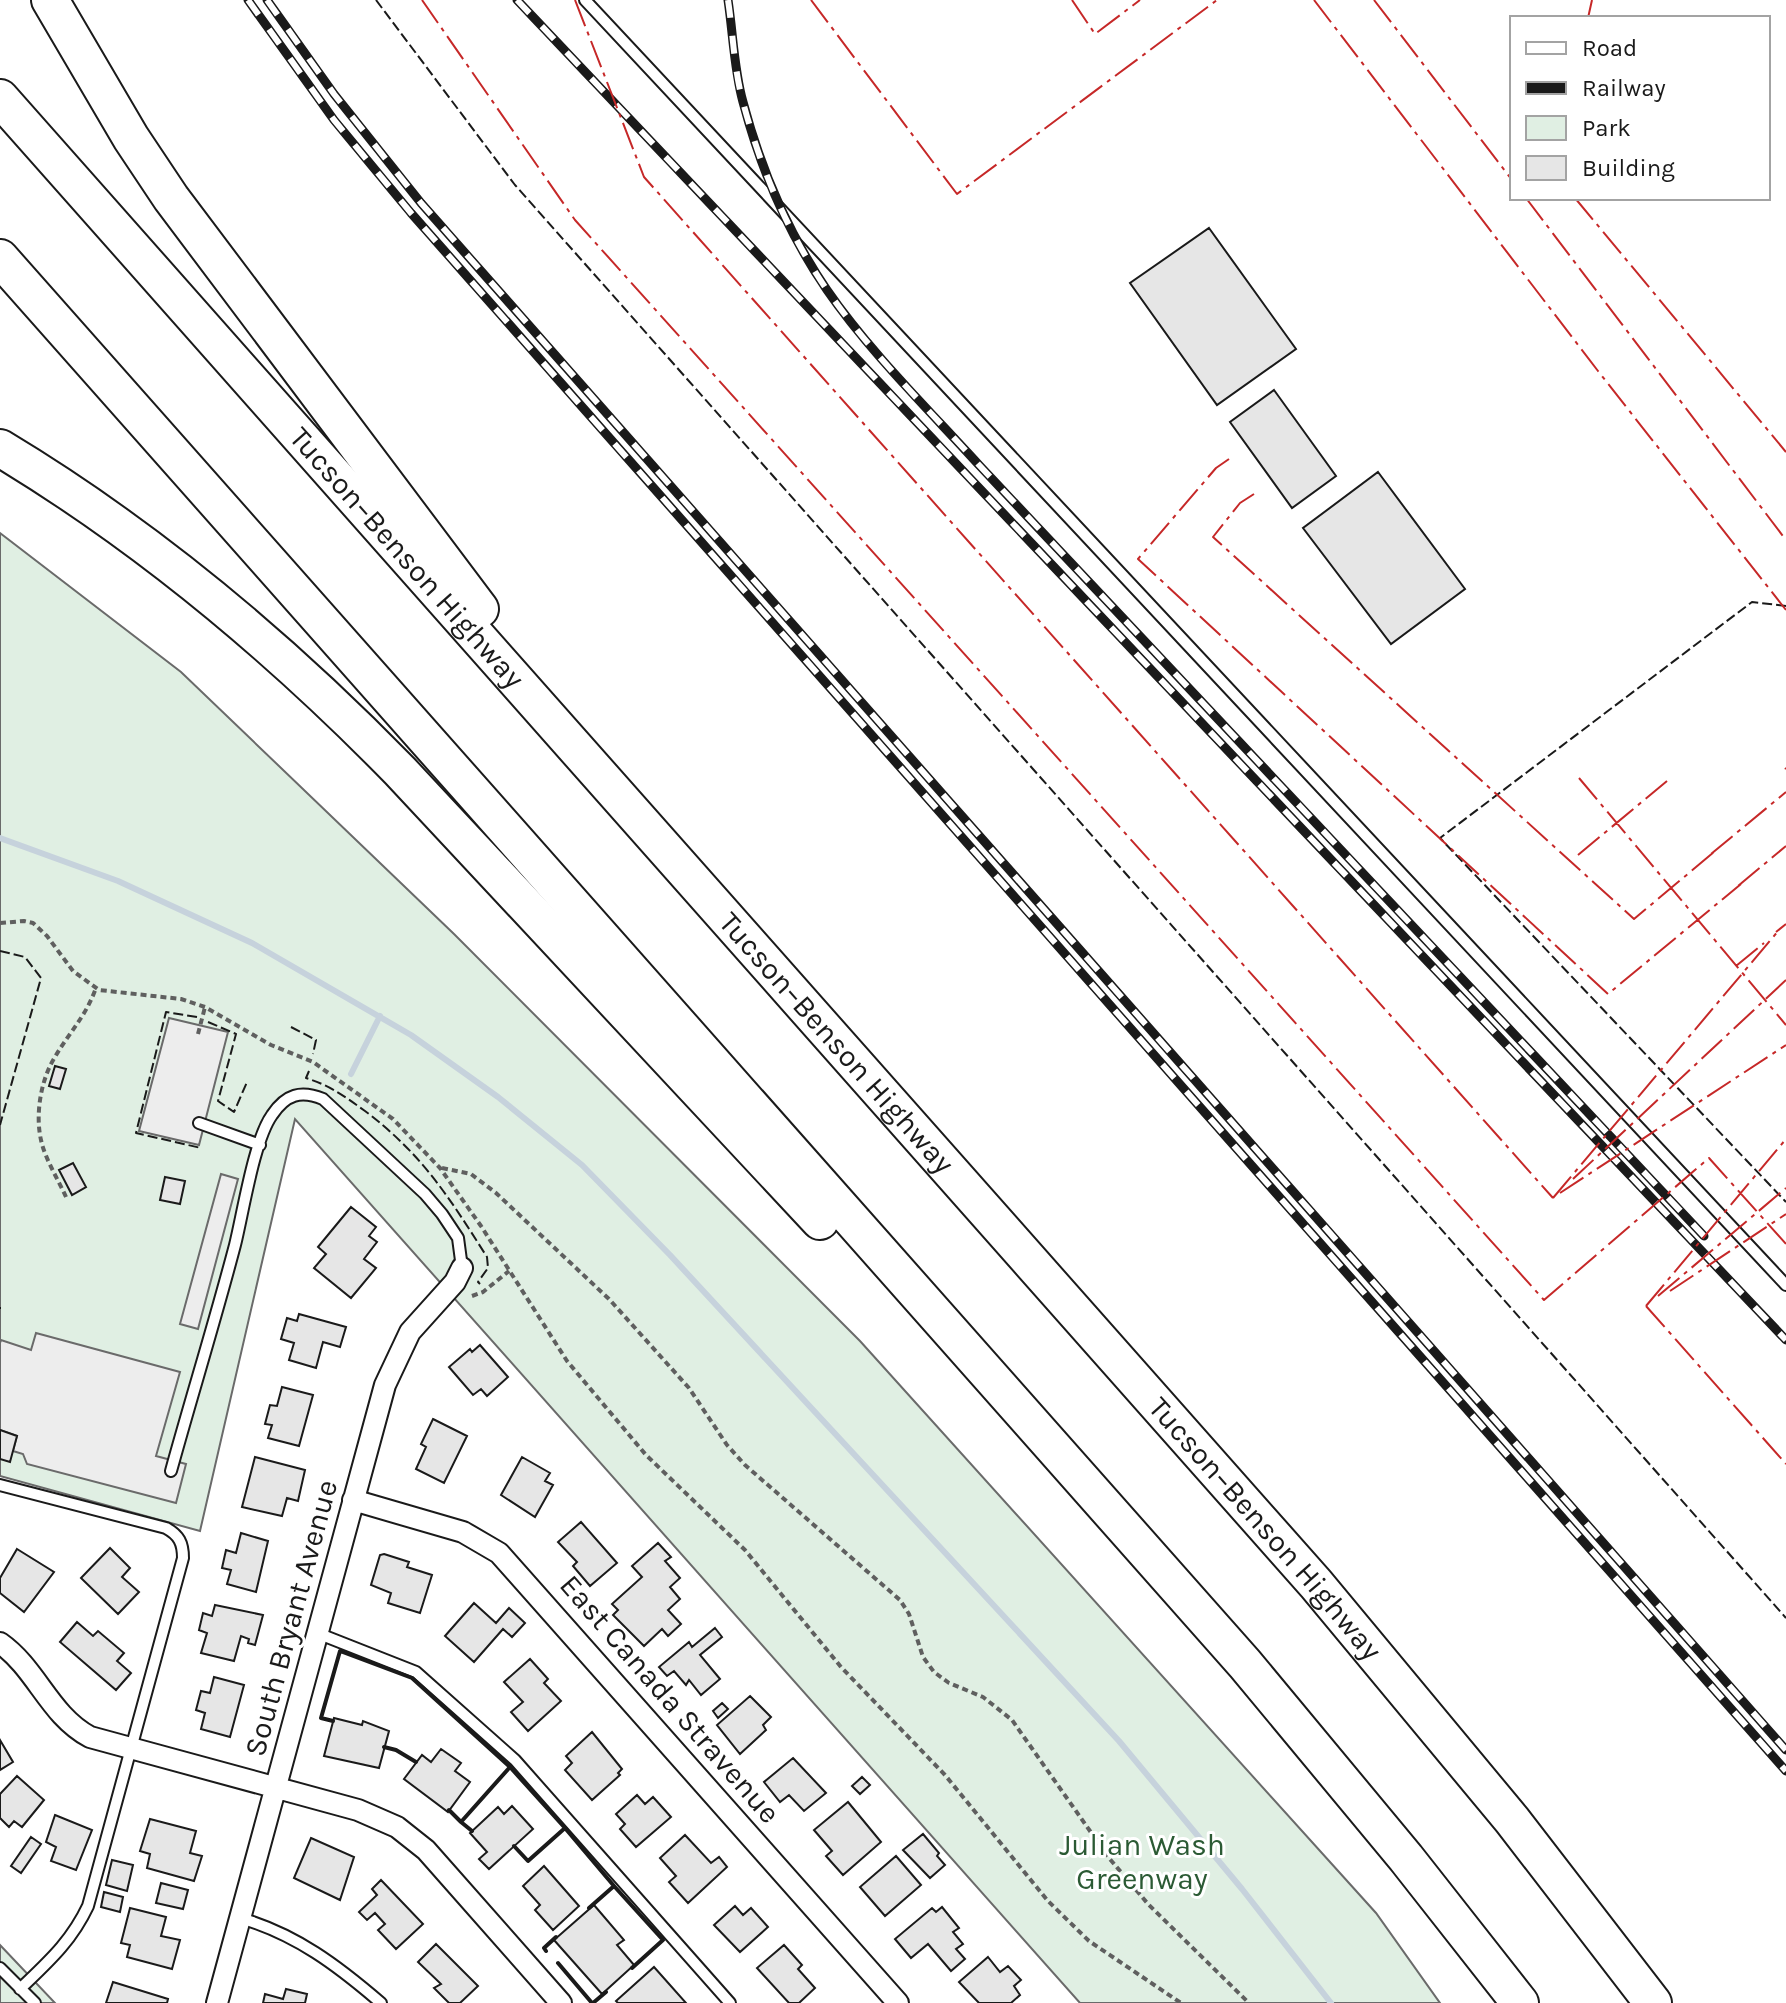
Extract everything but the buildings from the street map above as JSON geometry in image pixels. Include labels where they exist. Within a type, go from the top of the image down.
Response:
[{"type":"highway","points":[[50,0],[131,138],[189,222],[645,828]]},
{"type":"highway","name":"Tucson–Benson Highway","points":[[0,98],[1316,1584],[1512,1820],[1653,2003]]},
{"type":"highway","points":[[0,258],[1281,1707],[1520,2003]]},
{"type":"highway","points":[[0,448],[103,516],[190,580],[265,640],[335,705],[411,782],[881,1286],[1281,1707]]},
{"type":"street","name":"South Bryant Avenue","points":[[217,2003],[385,1385],[410,1332],[455,1282],[462,1268]]},
{"type":"street","name":"East Canada Stravenue","points":[[353,1500],[463,1532],[499,1553],[898,2003]]},
{"type":"street","points":[[0,1643],[22,1663],[52,1706],[75,1728],[90,1737],[379,1818],[413,1838],[561,2003]]},
{"type":"lane","points":[[585,0],[1786,1285]]},
{"type":"lane","points":[[171,1471],[230,1264],[265,1126],[286,1099],[296,1093],[308,1093],[323,1099],[425,1194],[458,1238],[462,1268]]},
{"type":"lane","points":[[199,1123],[260,1145]]},
{"type":"lane","points":[[0,1485],[166,1528],[179,1538],[183,1547],[183,1558],[88,1906],[77,1930],[61,1950],[20,1989]]},
{"type":"lane","points":[[317,1633],[416,1672],[515,1760],[730,2003]]},
{"type":"lane","points":[[240,1918],[264,1925],[335,1963],[381,2003]]},
{"type":"lane","points":[[0,1968],[35,2003]]},
{"type":"path","points":[[66,1197],[41,1141],[39,1107],[47,1070],[77,1027],[96,988]]},
{"type":"path","points":[[198,1034],[205,1007]]},
{"type":"path","points":[[440,1168],[471,1174],[496,1193],[609,1299],[689,1388],[727,1445],[745,1465],[900,1600],[909,1614],[923,1657],[934,1672],[949,1683],[990,1702],[1012,1720],[1109,1858],[1148,1904],[1249,2003]]},
{"type":"path","points":[[827,1649],[945,1775],[1064,1918],[1089,1941],[1173,2001],[1181,2003]]},
{"type":"green space","name":"Julian Wash Greenway","points":[[0,533],[181,672],[454,934],[860,1341],[1376,1913],[1440,2003],[1080,2003],[295,1119],[200,1531],[0,1476]]},
{"type":"green space","points":[[0,1945],[55,2003],[0,2003]]},
{"type":"shaded area","points":[[169,1018],[228,1032],[199,1145],[139,1131]]},
{"type":"shaded area","points":[[221,1174],[238,1179],[198,1329],[180,1324]]},
{"type":"shaded area","points":[[36,1333],[180,1372],[156,1456],[186,1464],[176,1503],[27,1464],[23,1454],[13,1451],[17,1436],[0,1430],[0,1343],[1,1340],[31,1350]]},
{"type":"waterway","points":[[0,838],[118,881],[252,943],[411,1035],[498,1097],[582,1165],[670,1255],[1119,1741],[1242,1889],[1331,2003]]},
{"type":"waterway","points":[[351,1074],[380,1016]]},
{"type":"railway","points":[[248,0],[334,120],[411,213],[1786,1771]]},
{"type":"railway","points":[[267,0],[334,94],[421,203],[1786,1750]]},
{"type":"railway","points":[[517,0],[1786,1340]]},
{"type":"railway","points":[[728,0],[740,90],[767,176],[813,268],[861,335],[979,465],[1704,1236]]},
{"type":"fence","points":[[376,0],[515,185],[1786,1618]]},
{"type":"fence","points":[[1786,606],[1752,602],[1440,838],[1786,1202]]},
{"type":"fence","points":[[0,951],[25,957],[41,978],[0,1125]]},
{"type":"fence","points":[[197,1017],[166,1012],[136,1133],[201,1148]]},
{"type":"fence","points":[[208,1022],[236,1034],[218,1101],[234,1112],[247,1082]]},
{"type":"fence","points":[[291,1027],[316,1040],[313,1054]]},
{"type":"fence","points":[[309,1071],[306,1078],[330,1088],[365,1111],[419,1160],[487,1257],[488,1268],[478,1282],[480,1284]]},
{"type":"wall","points":[[333,1721],[321,1718],[340,1651],[412,1678],[510,1767],[461,1822],[449,1810]]},
{"type":"wall","points":[[384,1747],[416,1762]]},
{"type":"wall","points":[[510,1767],[565,1828],[528,1861],[514,1846]]},
{"type":"wall","points":[[461,1822],[472,1831]]},
{"type":"wall","points":[[565,1828],[614,1886]]},
{"type":"wall","points":[[589,1908],[614,1886],[663,1940],[632,1968]]},
{"type":"wall","points":[[546,1951],[544,1948],[556,1937]]},
{"type":"wall","points":[[558,1963],[592,2003]]},
{"type":"wall","points":[[593,2003],[606,1992]]},
{"type":"power","points":[[422,0],[575,220],[1544,1300],[1709,1158],[1786,1244]]},
{"type":"power","points":[[575,0],[644,177],[1553,1198]]},
{"type":"power","points":[[811,0],[957,194],[1217,0]]},
{"type":"power","points":[[1072,0],[1095,34],[1140,0]]},
{"type":"power","points":[[1314,0],[1598,371],[1786,610]]},
{"type":"power","points":[[1374,0],[1510,177]]},
{"type":"power","points":[[1588,16],[1592,0]]},
{"type":"power","points":[[1528,200],[1786,540]]},
{"type":"power","points":[[1577,200],[1786,452]]},
{"type":"power","points":[[1229,459],[1216,468],[1138,559],[1608,994],[1741,884]]},
{"type":"power","points":[[1254,494],[1240,503],[1213,537],[1634,919],[1714,852]]},
{"type":"power","points":[[1579,778],[1786,1025]]},
{"type":"power","points":[[1578,855],[1667,781]]},
{"type":"power","points":[[1711,854],[1786,792]]},
{"type":"power","points":[[1738,886],[1786,846]]},
{"type":"power","points":[[1776,932],[1786,924]]},
{"type":"power","points":[[1553,1198],[1779,930]]},
{"type":"power","points":[[1736,966],[1764,943]]},
{"type":"power","points":[[1573,1179],[1786,980]]},
{"type":"power","points":[[1560,1193],[1786,1045]]},
{"type":"power","points":[[1646,1306],[1786,1139]]},
{"type":"power","points":[[1658,1296],[1786,1188]]},
{"type":"power","points":[[1670,1291],[1786,1214]]},
{"type":"power","points":[[1646,1306],[1786,1464]]}]
